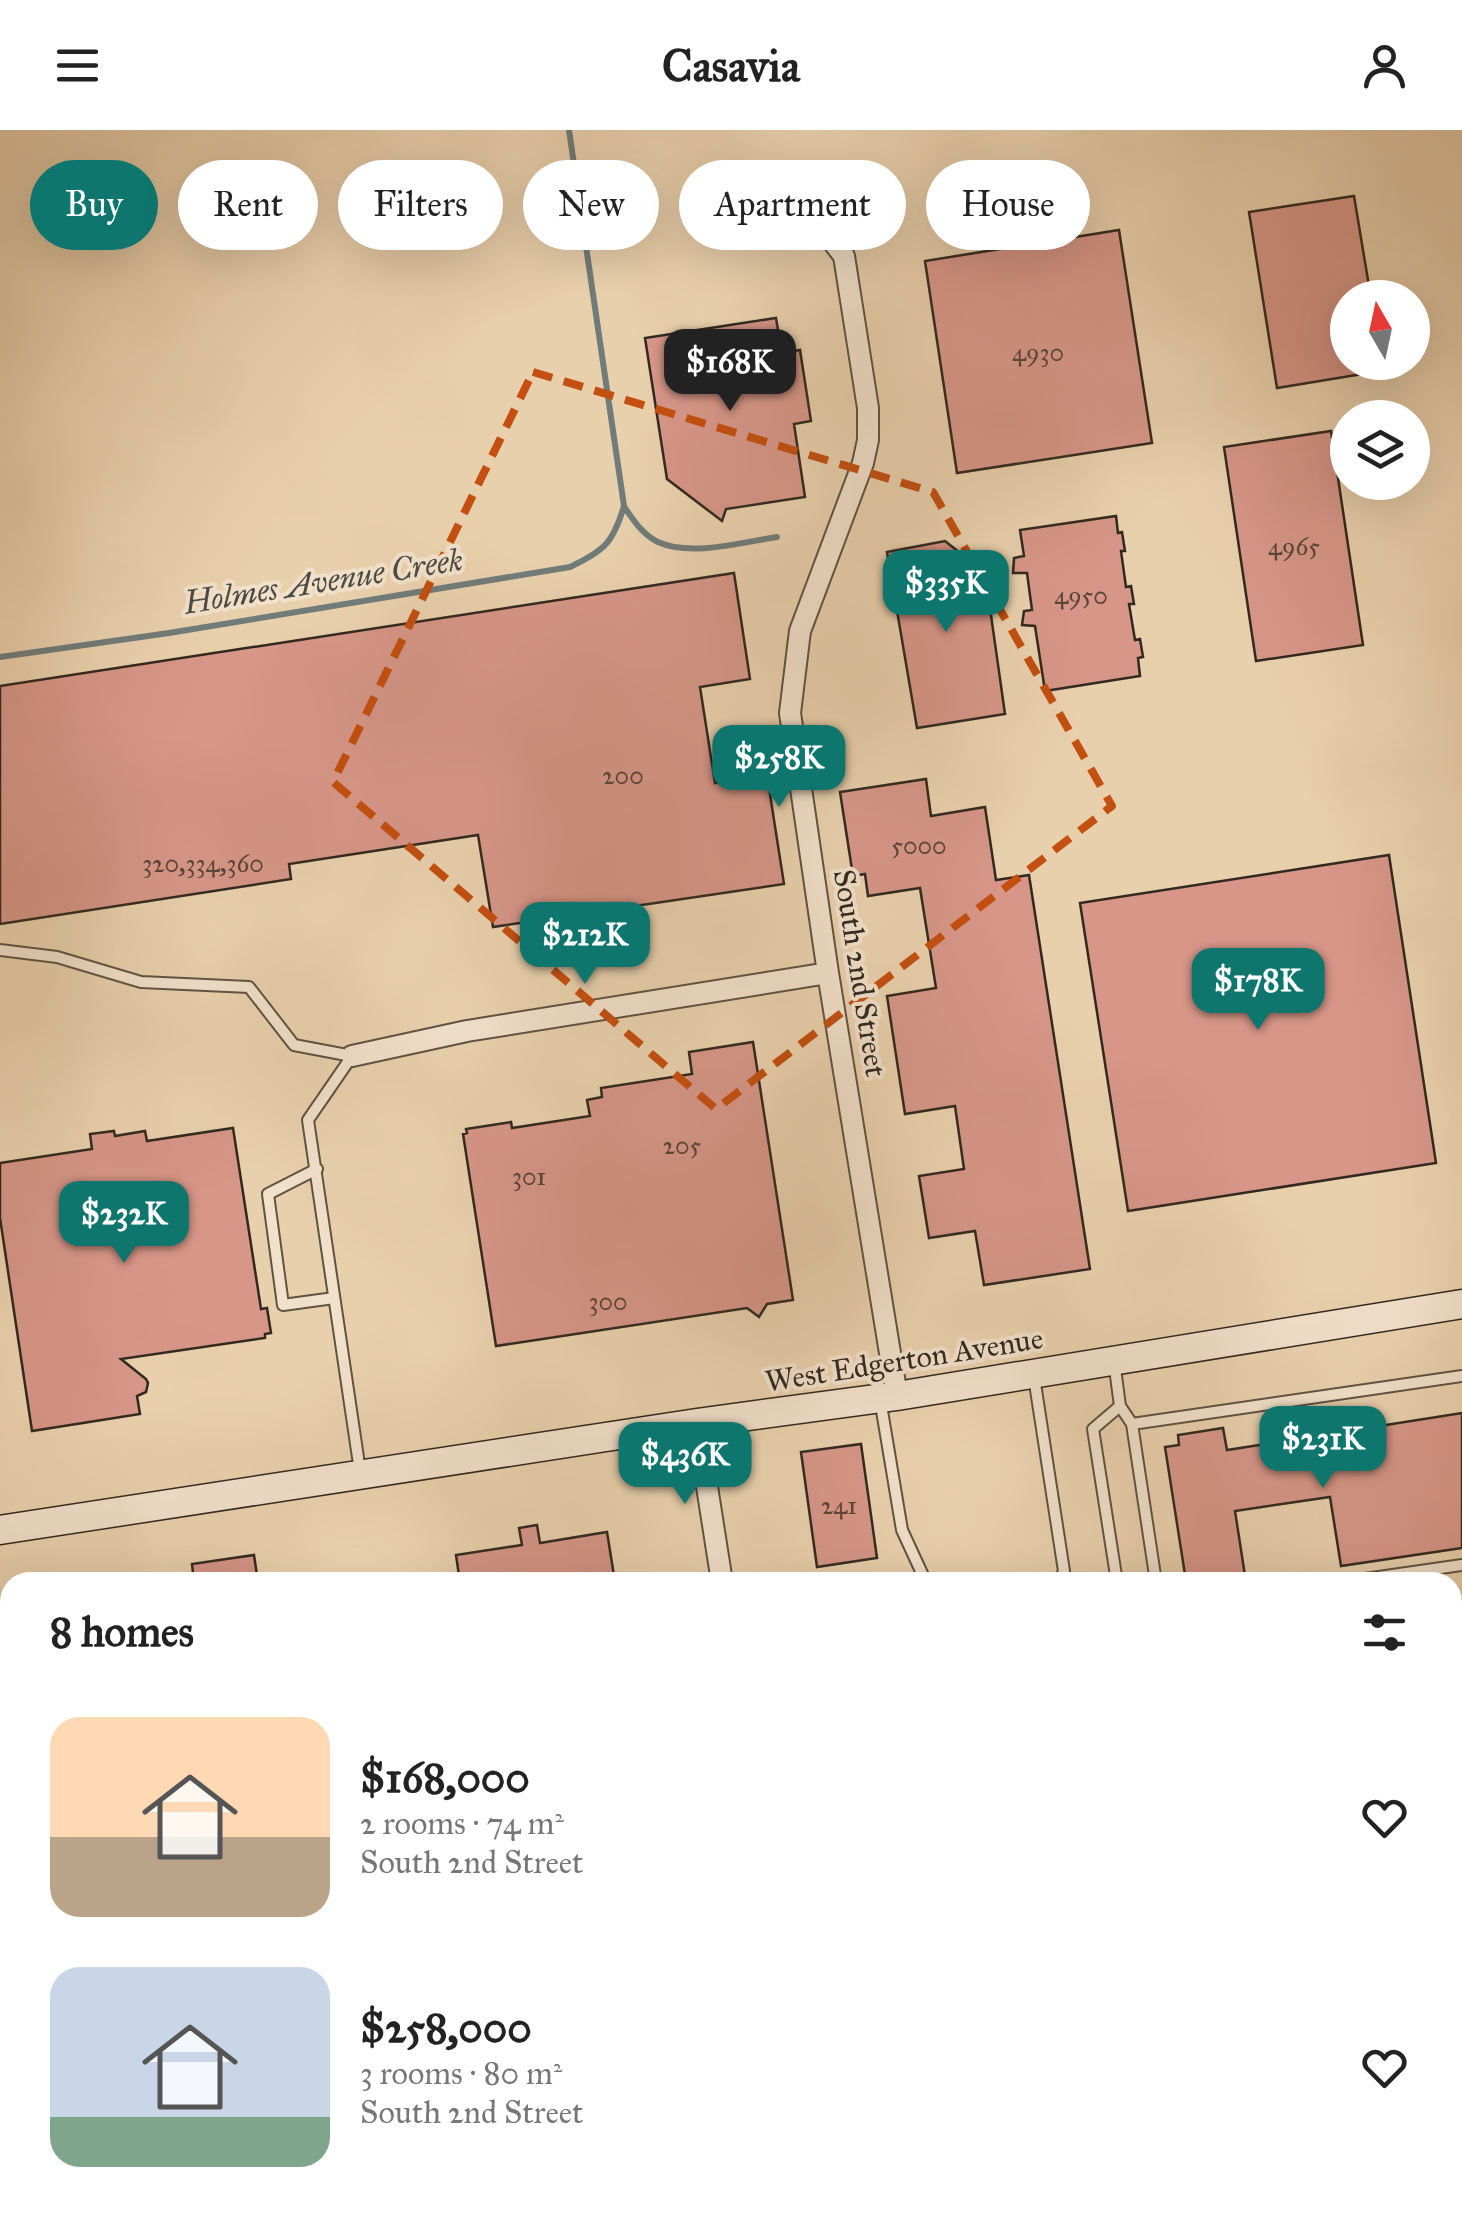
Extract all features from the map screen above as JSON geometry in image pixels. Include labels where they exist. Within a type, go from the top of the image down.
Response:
[{"type":"street","name":"South 2nd Street","points":[[839,250],[844,256],[866,394],[868,440],[863,464],[800,631],[790,713],[888,1397]]},
{"type":"street","points":[[352,1056],[481,1029],[828,973]]},
{"type":"street","name":"West Edgerton Avenue","points":[[0,1530],[888,1397],[1462,1304]]},
{"type":"street","points":[[697,1423],[720,1572]]},
{"type":"lane","points":[[0,950],[58,957],[141,982],[249,987],[294,1045],[352,1056],[308,1120],[360,1476]]},
{"type":"lane","points":[[316,1168],[268,1194],[282,1305],[334,1298]]},
{"type":"lane","points":[[1114,1360],[1120,1406],[1132,1424],[1154,1572]]},
{"type":"lane","points":[[1034,1374],[1064,1572]]},
{"type":"lane","points":[[1132,1424],[1462,1376]]},
{"type":"lane","points":[[888,1397],[902,1530],[921,1572]]},
{"type":"lane","points":[[1115,1572],[1093,1429],[1120,1406]]},
{"type":"lane","points":[[1413,1572],[1462,1565]]},
{"type":"highlighted area","points":[[533,372],[933,492],[1112,806],[716,1109],[333,782]]},
{"type":"building","points":[[1354,196],[1368,280],[1330,280],[1330,379],[1277,388],[1249,212]]},
{"type":"building","points":[[1119,230],[1152,443],[957,473],[925,261],[994,250],[1090,250],[1090,235]]},
{"type":"building","points":[[776,318],[782,353],[800,350],[811,421],[794,424],[805,497],[726,509],[722,521],[667,479],[645,338]]},
{"type":"building","points":[[1330,431],[1330,500],[1341,500],[1363,645],[1256,661],[1224,447]]},
{"type":"building","points":[[1116,516],[1125,551],[1121,551],[1126,587],[1131,586],[1134,604],[1129,604],[1135,640],[1140,639],[1143,657],[1138,658],[1140,676],[1045,691],[1035,626],[1022,625],[1024,611],[1032,610],[1027,573],[1013,573],[1014,558],[1024,556],[1020,530]]},
{"type":"building","points":[[945,541],[985,573],[1005,714],[917,728],[887,552]]},
{"type":"building","points":[[734,573],[750,679],[700,687],[715,783],[767,775],[784,884],[493,927],[478,835],[289,864],[291,879],[0,924],[0,686]]},
{"type":"building","points":[[926,779],[931,816],[985,807],[996,880],[1029,875],[1090,1269],[984,1285],[975,1231],[929,1238],[919,1176],[964,1169],[955,1106],[905,1114],[887,996],[936,988],[920,888],[868,896],[865,874],[853,876],[840,792]]},
{"type":"building","points":[[1389,855],[1436,1163],[1128,1211],[1080,903]]},
{"type":"building","points":[[753,1042],[793,1300],[767,1304],[759,1317],[747,1308],[496,1346],[463,1134],[466,1129],[511,1122],[512,1128],[590,1116],[587,1100],[602,1097],[601,1088],[692,1074],[689,1052]]},
{"type":"building","points":[[233,1128],[261,1309],[267,1308],[271,1333],[265,1334],[265,1338],[121,1359],[148,1383],[146,1392],[137,1396],[140,1414],[32,1431],[0,1218],[0,1163],[92,1149],[90,1134],[114,1131],[115,1136],[145,1131],[147,1141]]},
{"type":"building","points":[[1462,1413],[1462,1548],[1341,1566],[1330,1497],[1235,1511],[1244,1572],[1185,1572],[1165,1447],[1179,1445],[1178,1435],[1223,1428],[1227,1450]]},
{"type":"building","points":[[861,1444],[877,1558],[817,1567],[801,1452]]},
{"type":"building","points":[[537,1525],[540,1543],[607,1532],[613,1572],[459,1572],[456,1555],[522,1545],[519,1528]]},
{"type":"building","points":[[254,1555],[257,1572],[193,1572],[192,1564]]},
{"type":"waterway","name":"Holmes Avenue Creek","points":[[0,657],[570,567],[600,550],[616,529],[624,506],[569,130]]},
{"type":"waterway","name":"Holmes Avenue Creek","points":[[625,508],[648,536],[671,546],[717,547],[777,537]]}]
